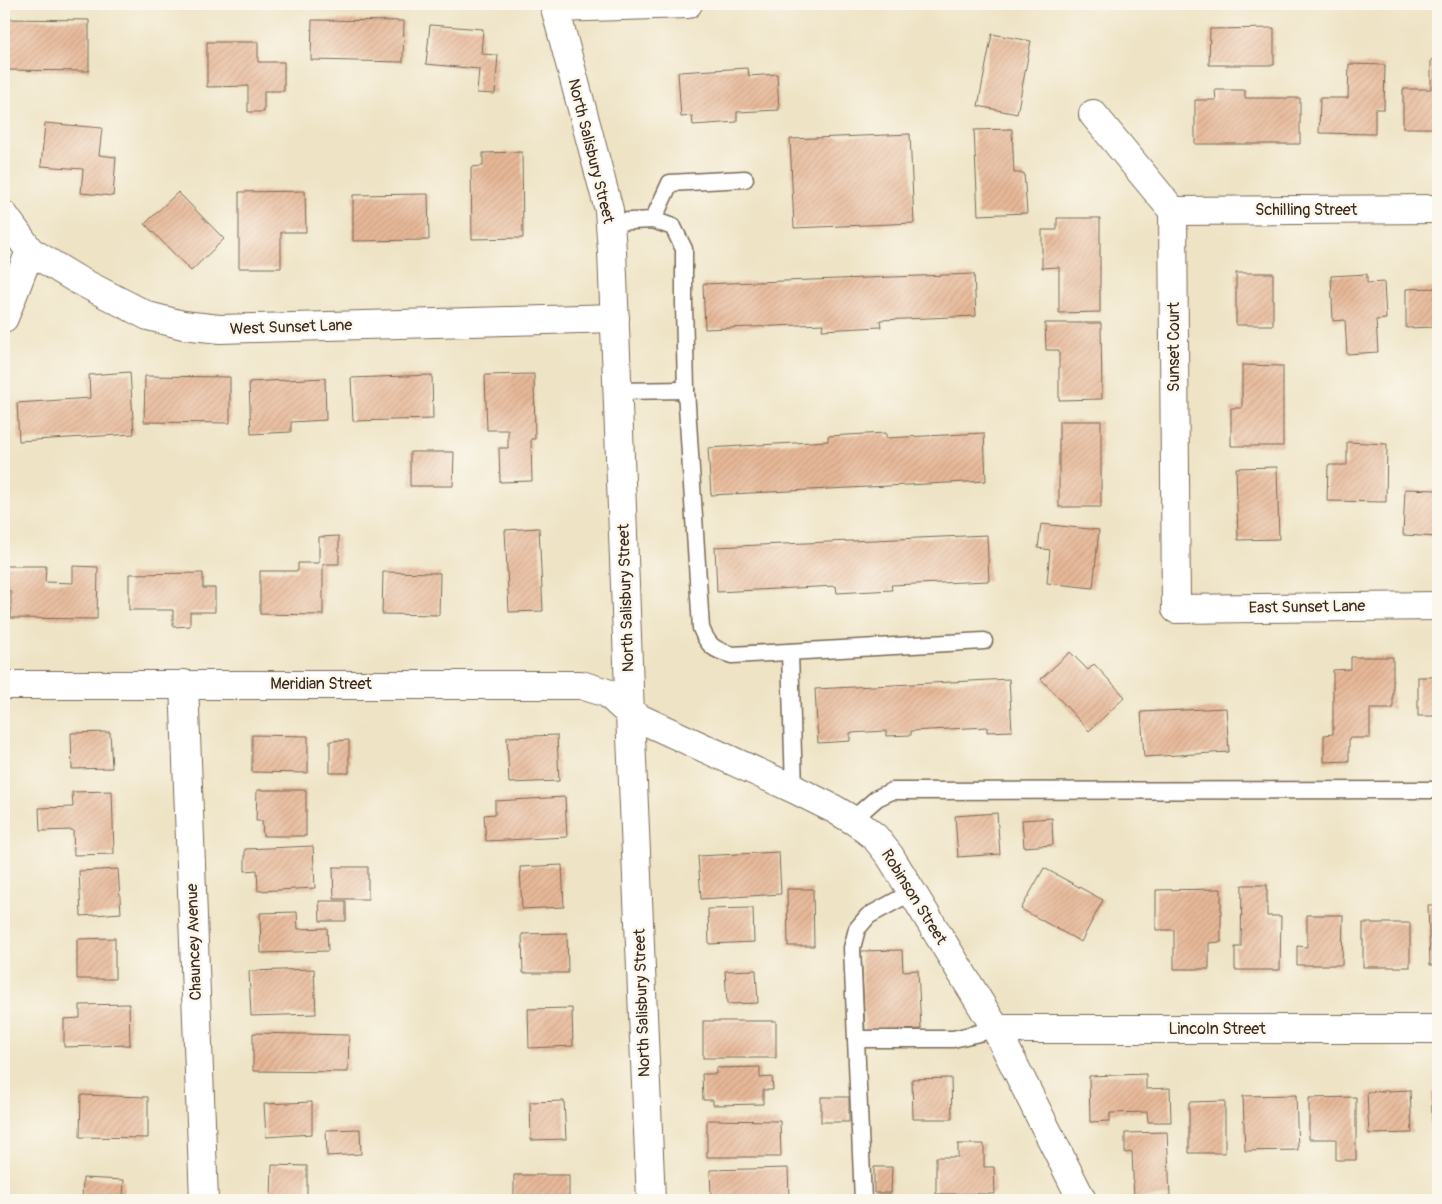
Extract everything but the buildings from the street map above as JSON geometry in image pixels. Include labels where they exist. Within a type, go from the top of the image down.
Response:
[{"type":"street","points":[[554,6],[688,4]]},
{"type":"street","name":"North Salisbury Street","points":[[554,6],[609,210],[610,222],[619,391],[630,714],[651,1200]]},
{"type":"street","points":[[1093,114],[1173,211]]},
{"type":"street","name":"Schilling Street","points":[[1173,211],[1438,209]]},
{"type":"street","name":"Sunset Court","points":[[1173,211],[1176,609]]},
{"type":"street","name":"West Sunset Lane","points":[[4,215],[30,251],[76,279],[148,316],[183,325],[220,329],[615,318]]},
{"type":"street","points":[[4,318],[30,251]]},
{"type":"street","name":"East Sunset Lane","points":[[1176,609],[1438,606]]},
{"type":"street","name":"Chauncey Avenue","points":[[184,684],[204,1200]]},
{"type":"street","name":"Meridian Street","points":[[4,685],[581,685],[606,693],[630,714]]},
{"type":"street","name":"Robinson Street","points":[[630,714],[794,789],[852,820],[875,837],[890,856],[996,1029],[1082,1200]]},
{"type":"street","name":"Lincoln Street","points":[[996,1029],[1438,1029]]},
{"type":"lane","points":[[653,220],[670,182],[745,179]]},
{"type":"lane","points":[[610,222],[653,220],[673,227],[684,249],[686,390],[701,628],[706,640],[717,651],[732,655],[984,641]]},
{"type":"lane","points":[[619,391],[686,390]]},
{"type":"lane","points":[[790,652],[794,789]]},
{"type":"lane","points":[[852,820],[876,798],[892,791],[1438,790]]},
{"type":"lane","points":[[863,1200],[852,948],[857,929],[868,916],[912,892]]},
{"type":"lane","points":[[856,1039],[953,1039],[996,1029]]}]
